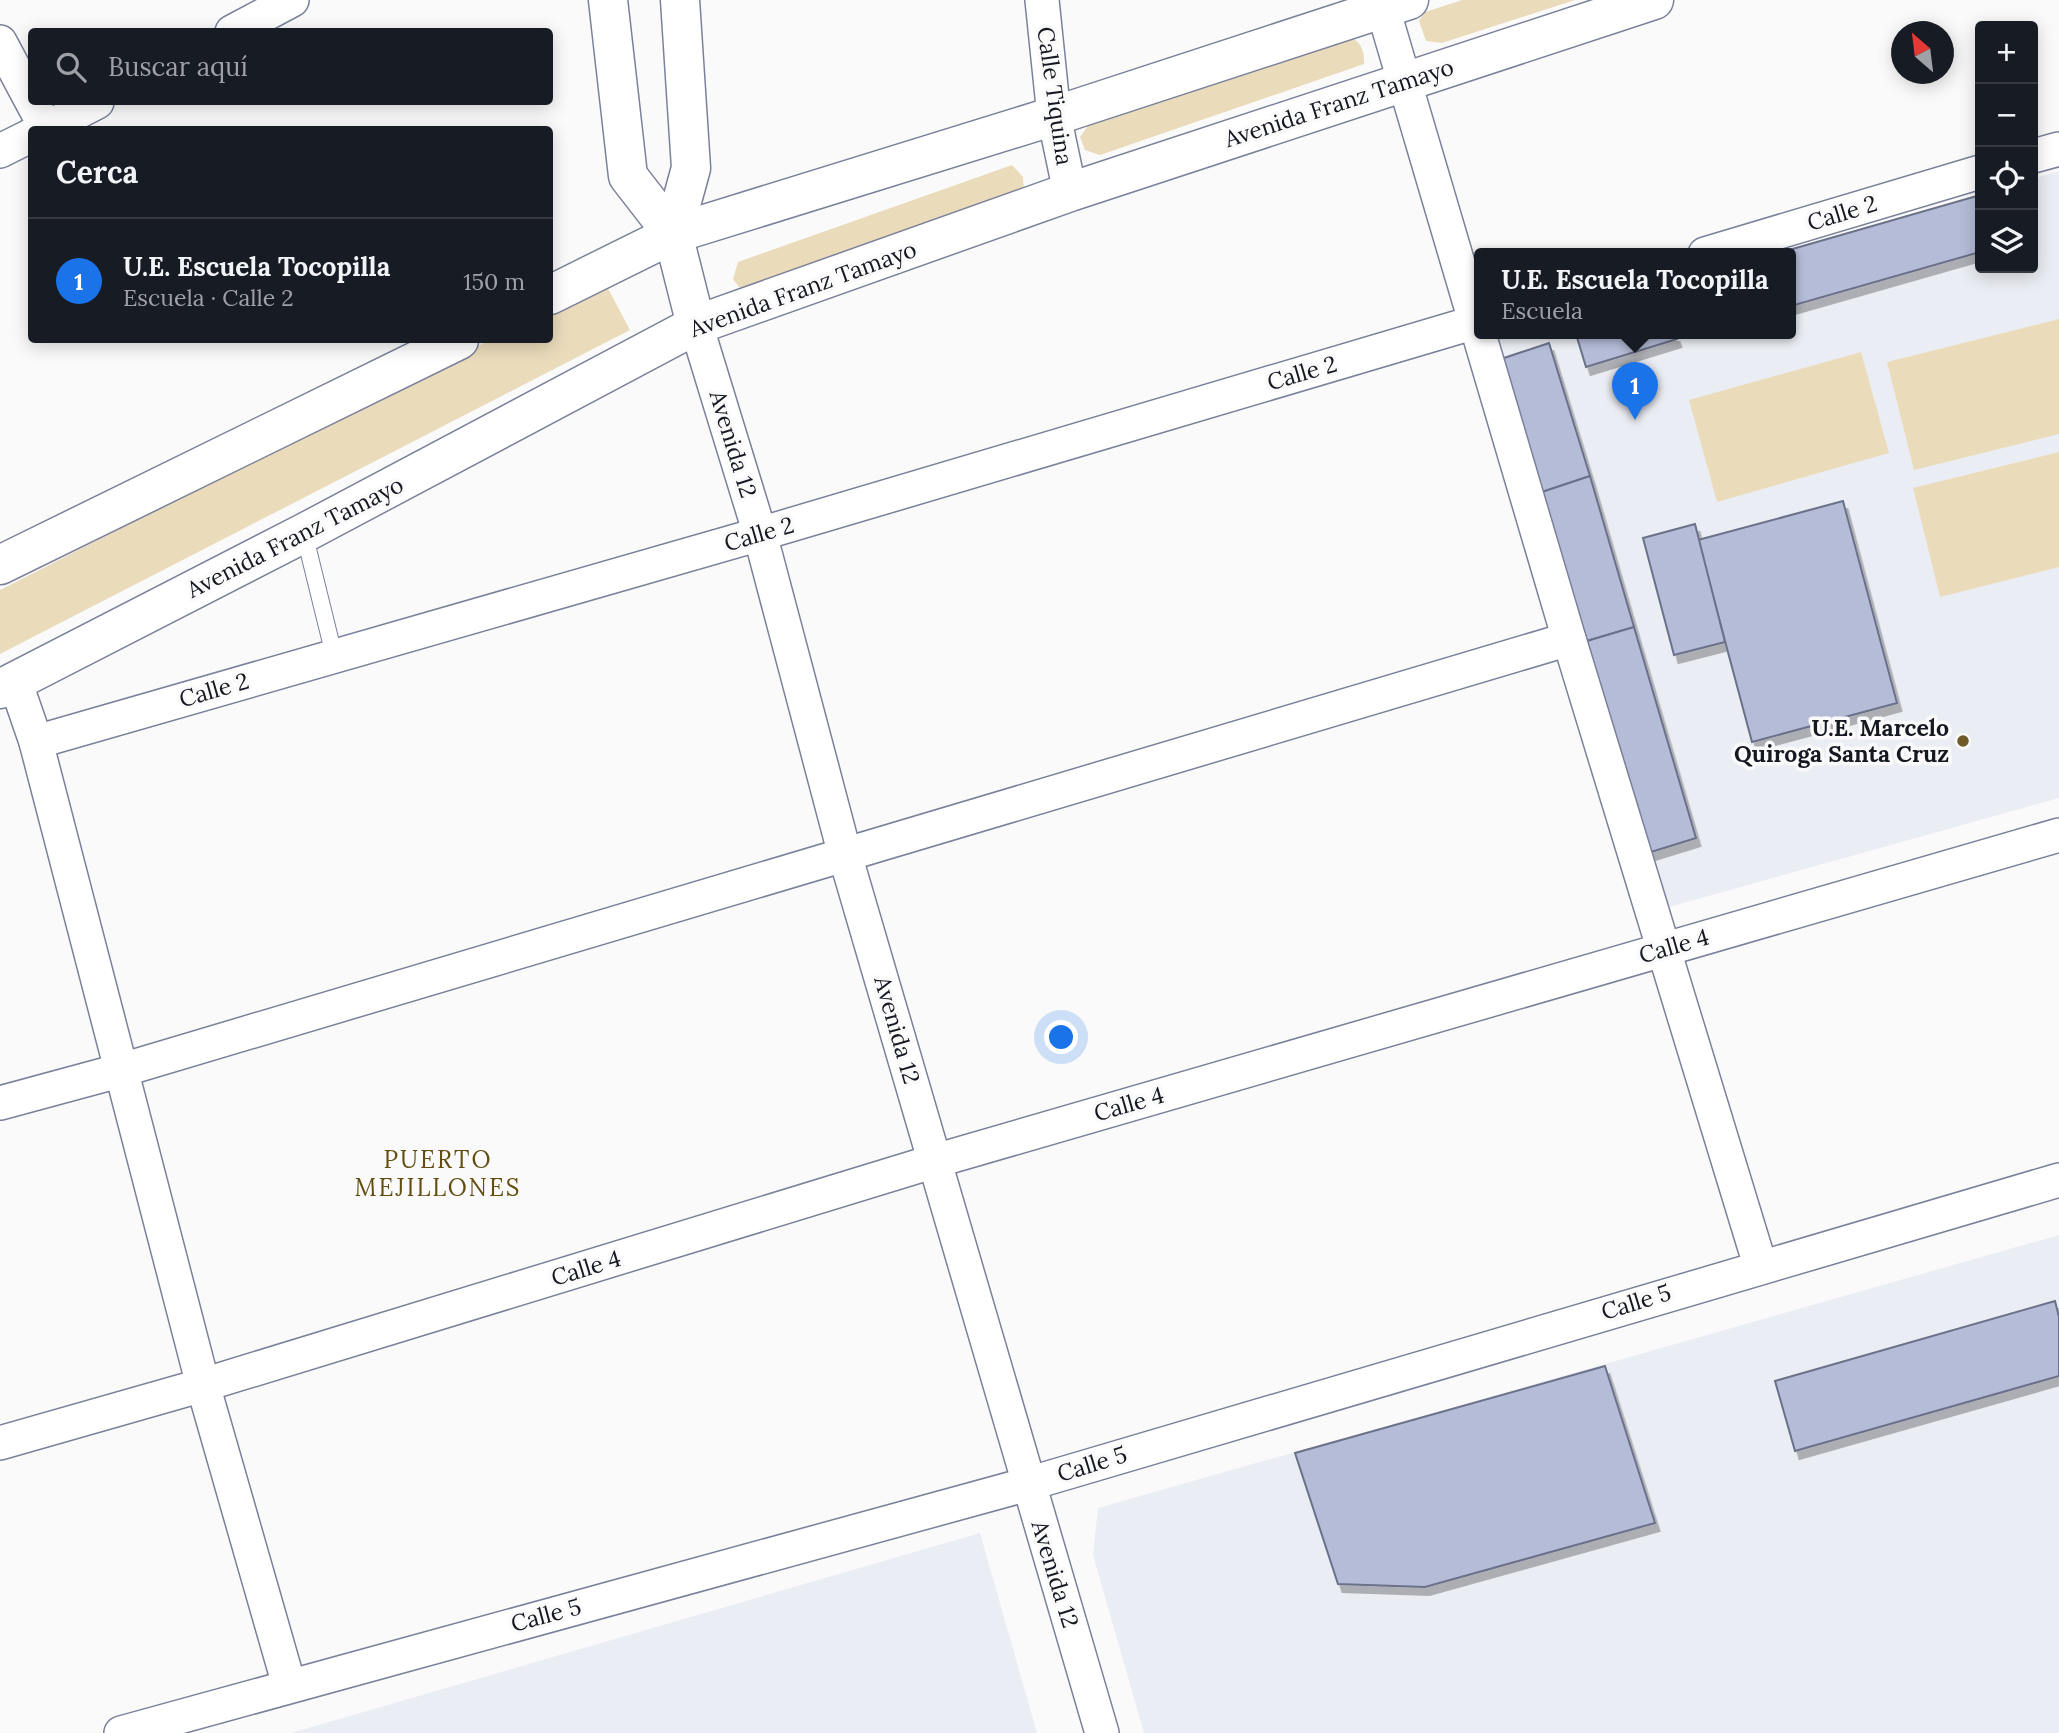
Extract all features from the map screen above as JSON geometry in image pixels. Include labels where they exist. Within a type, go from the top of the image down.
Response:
[{"type":"main road","points":[[608,0],[628,176],[673,234],[696,325]]},
{"type":"main road","points":[[673,234],[691,168],[680,0]]},
{"type":"main road","name":"Avenida Franz Tamayo","points":[[7,685],[304,533],[696,325],[1070,192],[1654,0]]},
{"type":"main road","points":[[553,294],[673,234],[1054,116],[1396,4]]},
{"type":"main road","points":[[0,565],[453,343]]},
{"type":"street","points":[[240,28],[292,0]]},
{"type":"street","name":"Calle Tiquina","points":[[1042,0],[1054,116],[1070,192]]},
{"type":"street","points":[[1396,4],[1405,80],[1474,314]]},
{"type":"street","points":[[0,42],[28,104]]},
{"type":"street","points":[[28,105],[38,126]]},
{"type":"street","points":[[50,126],[91,105]]},
{"type":"street","points":[[0,151],[28,137]]},
{"type":"street","points":[[2038,155],[2059,149]]},
{"type":"street","name":"Calle 2","points":[[1724,248],[1975,173]]},
{"type":"street","name":"Calle 2","points":[[36,742],[760,534],[1474,322]]},
{"type":"street","name":"Avenida 12","points":[[696,325],[760,534],[845,855],[1102,1733]]},
{"type":"street","points":[[1481,339],[1569,639],[1760,1265]]},
{"type":"street","points":[[0,1103],[122,1070],[1569,639]]},
{"type":"street","points":[[7,685],[36,742],[203,1385],[289,1685]]},
{"type":"street","name":"Calle 4","points":[[0,1443],[203,1385],[936,1161],[2059,835]]},
{"type":"street","name":"Calle 5","points":[[121,1733],[1028,1484],[1760,1265],[2059,1180]]},
{"type":"lane","points":[[304,533],[334,655]]},
{"type":"shaded area","points":[[1462,0],[1575,0],[1442,43],[1426,41],[1419,21],[1425,12]]},
{"type":"shaded area","points":[[1349,36],[1361,47],[1364,64],[1100,155],[1085,150],[1080,137],[1090,123]]},
{"type":"shaded area","points":[[1012,165],[1023,177],[1024,192],[748,291],[739,287],[733,279],[738,262]]},
{"type":"shaded area","points":[[2059,171],[2059,798],[1669,907],[1496,345],[1499,339],[1796,339],[1796,248],[1975,196],[1975,273],[2038,273],[2038,177]]},
{"type":"shaded area","points":[[604,281],[630,330],[0,654],[0,590],[484,343],[553,343],[553,307]]},
{"type":"shaded area","points":[[2059,319],[2059,434],[1914,470],[1887,362]]},
{"type":"shaded area","points":[[1861,352],[1889,453],[1717,502],[1689,400]]},
{"type":"shaded area","points":[[2059,452],[2059,567],[1940,597],[1913,488]]},
{"type":"shaded area","points":[[2059,1235],[2059,1733],[1144,1733],[1093,1555],[1098,1508]]},
{"type":"shaded area","points":[[980,1533],[1037,1733],[291,1733]]},
{"type":"building","points":[[1975,196],[1975,253],[1796,305],[1796,248]]},
{"type":"building","points":[[1578,339],[1677,339],[1586,367]]},
{"type":"building","points":[[1549,343],[1590,476],[1542,492],[1501,359]]},
{"type":"building","points":[[1590,476],[1634,627],[1587,641],[1542,492]]},
{"type":"building","points":[[1843,501],[1897,703],[1752,742],[1698,540]]},
{"type":"building","points":[[1695,524],[1725,642],[1674,655],[1643,538]]},
{"type":"building","points":[[1634,627],[1696,838],[1651,852],[1587,641]]},
{"type":"building","points":[[2055,1301],[2059,1317],[2059,1376],[1795,1451],[1775,1381]]},
{"type":"building","points":[[1605,1366],[1655,1523],[1425,1587],[1338,1584],[1295,1453]]},
{"type":"place","name":"U.E. Escuela Tocopilla","points":[[1635,420]]},
{"type":"place","name":"U.E. Marcelo Quiroga Santa Cruz","points":[[1963,741]]},
{"type":"district","name":"PUERTO MEJILLONES","points":[[438,1174]]}]
